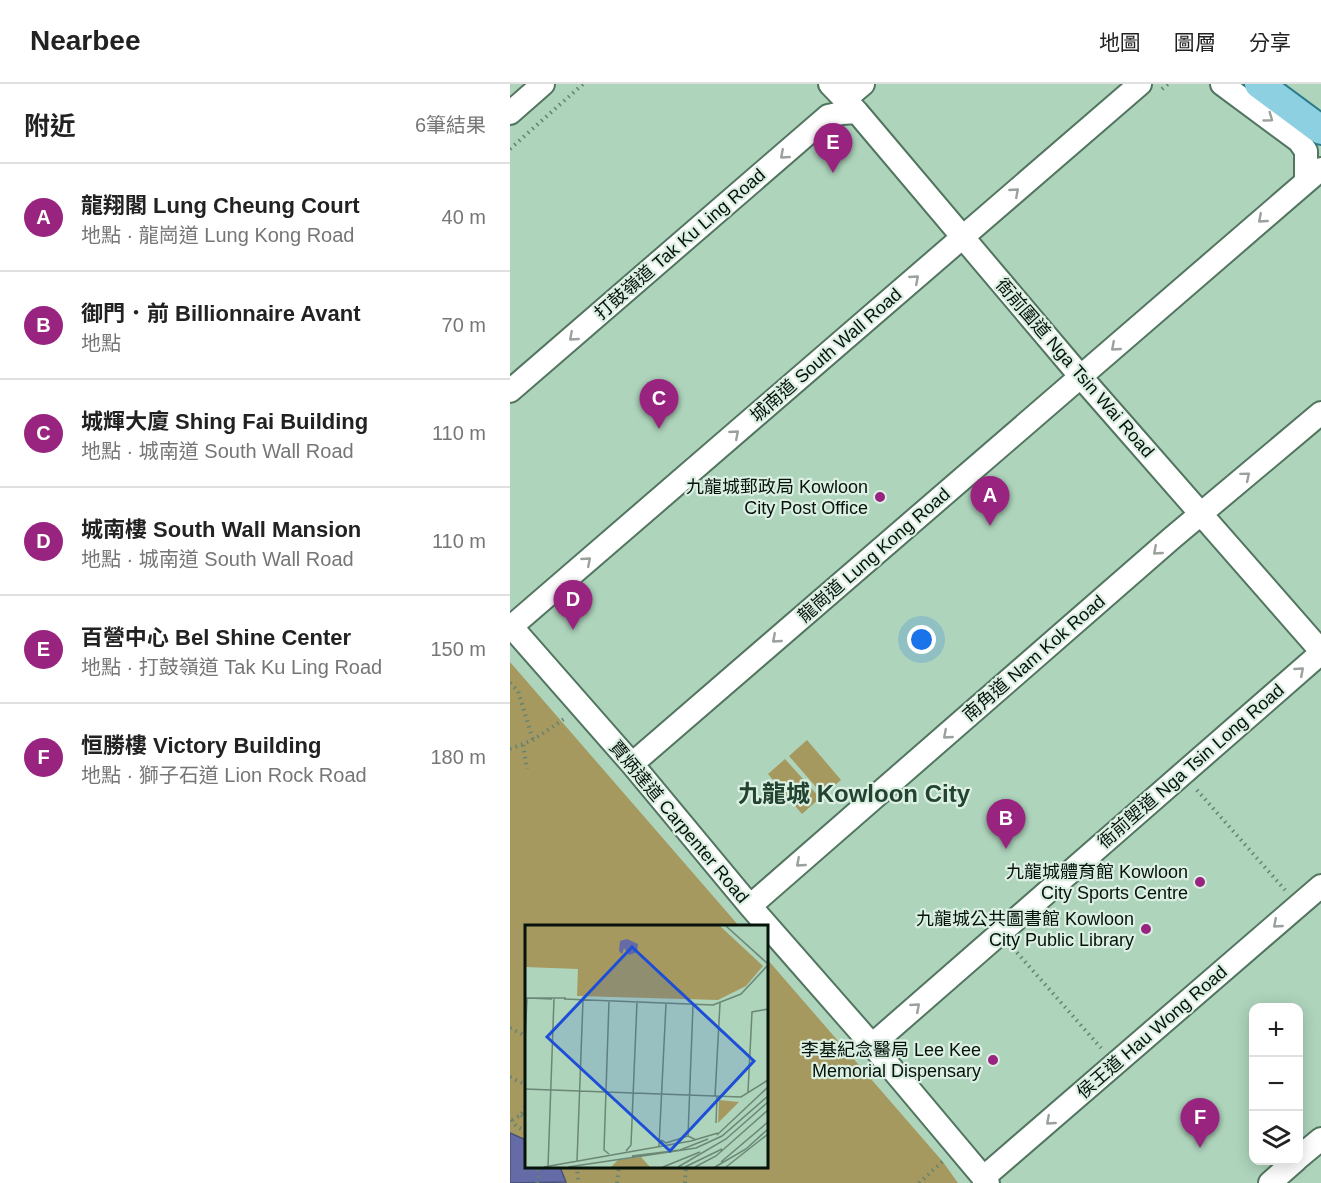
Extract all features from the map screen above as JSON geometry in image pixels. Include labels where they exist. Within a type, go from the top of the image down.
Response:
[{"type":"main road","points":[[1259,84],[1321,130]]},
{"type":"street","points":[[510,113],[543,84]]},
{"type":"street","points":[[842,96],[863,84]]},
{"type":"street","name":"城南道 South Wall Road","points":[[511,626],[1140,84]]},
{"type":"street","points":[[1222,84],[1299,141],[1306,151],[1313,175]]},
{"type":"street","name":"打鼓嶺道 Tak Ku Ling Road","points":[[510,392],[828,116],[842,113],[842,96]]},
{"type":"street","name":"衙前圍道 Nga Tsin Wai Road","points":[[842,96],[964,236],[1081,377],[1321,652]]},
{"type":"street","name":"龍崗道 Lung Kong Road","points":[[632,764],[1313,175]]},
{"type":"street","name":"南角道 Nam Kok Road","points":[[750,906],[1201,513],[1321,414]]},
{"type":"street","name":"賈炳達道 Carpenter Road","points":[[511,626],[632,764],[767,925]]},
{"type":"street","name":"衙前塱道 Nga Tsin Long Road","points":[[872,1045],[1321,652]]},
{"type":"street","name":"侯王道 Hau Wong Road","points":[[986,1180],[1321,886]]},
{"type":"street","name":"賈炳達道 Carpenter Road","points":[[768,927],[986,1180]]},
{"type":"street","points":[[1303,1154],[1321,1139]]},
{"type":"street","points":[[1270,1183],[1290,1165]]},
{"type":"path","points":[[510,149],[583,84]]},
{"type":"path","points":[[510,683],[518,691],[533,740]]},
{"type":"path","points":[[510,749],[533,740],[567,716]]},
{"type":"path","points":[[523,745],[526,769]]},
{"type":"path","points":[[1195,788],[1289,895]]},
{"type":"path","points":[[1013,947],[1103,1050]]},
{"type":"path","points":[[510,1028],[525,1036]]},
{"type":"path","points":[[510,1077],[525,1084]]},
{"type":"path","points":[[525,1107],[521,1115],[511,1120],[517,1127],[525,1131]]},
{"type":"path","points":[[521,1115],[525,1117]]},
{"type":"path","points":[[919,1183],[943,1162],[945,1157]]},
{"type":"path","points":[[537,1168],[540,1178],[537,1183]]},
{"type":"path","points":[[577,1168],[578,1183]]},
{"type":"path","points":[[617,1183],[619,1168]]},
{"type":"path","points":[[685,1183],[686,1168]]},
{"type":"shaded area","points":[[510,662],[738,925],[525,925],[525,1168],[768,1168],[768,960],[943,1162],[958,1183],[510,1183]]},
{"type":"shaded area","points":[[807,740],[841,780],[823,795],[789,756]]},
{"type":"shaded area","points":[[785,759],[820,798],[802,814],[768,774]]},
{"type":"water","points":[[510,1133],[525,1140],[525,1168],[560,1168],[566,1182],[510,1183]]},
{"type":"place","name":"百營中心 Bel Shine Center","points":[[833,173]]},
{"type":"place","name":"城輝大廈 Shing Fai Building","points":[[659,429]]},
{"type":"place","name":"九龍城郵政局 Kowloon City Post Office","points":[[880,497]]},
{"type":"place","name":"龍翔閣 Lung Cheung Court","points":[[990,526]]},
{"type":"place","name":"城南樓 South Wall Mansion","points":[[573,630]]},
{"type":"place","name":"御門．前 Billionnaire Avant","points":[[1006,849]]},
{"type":"place","name":"九龍城體育館 Kowloon City Sports Centre","points":[[1200,882]]},
{"type":"place","name":"九龍城公共圖書館 Kowloon City Public Library","points":[[1146,929]]},
{"type":"place","name":"李基紀念醫局 Lee Kee Memorial Dispensary","points":[[993,1060]]},
{"type":"place","name":"恒勝樓 Victory Building","points":[[1200,1148]]},
{"type":"district","name":"九龍城 Kowloon City","points":[[854,794]]}]
